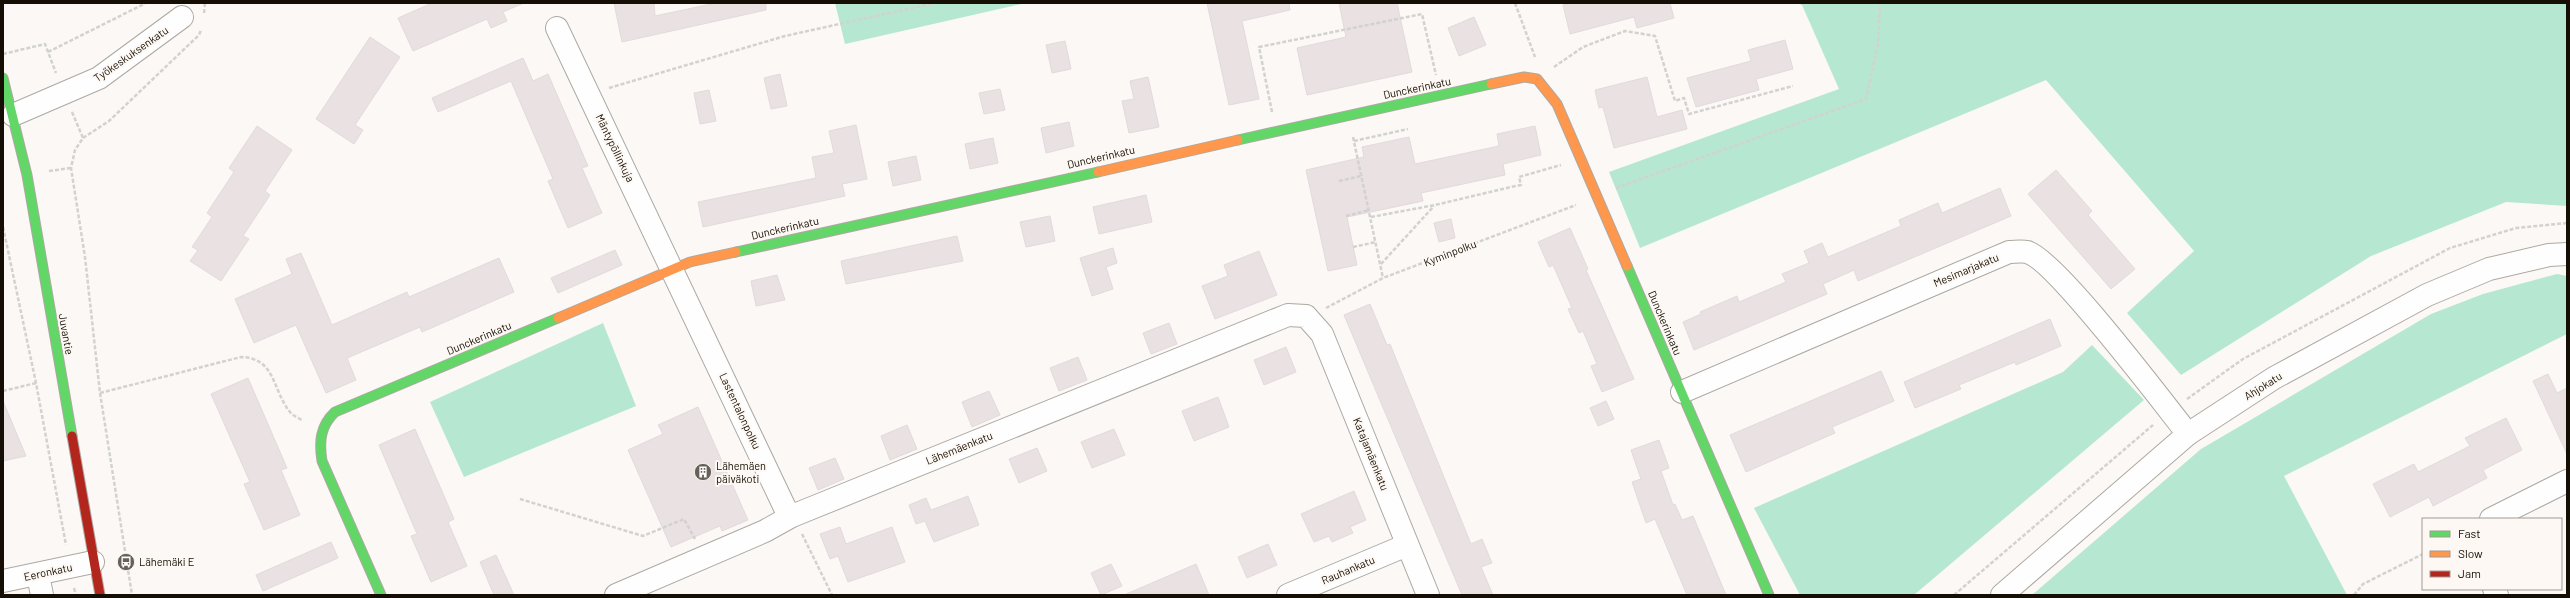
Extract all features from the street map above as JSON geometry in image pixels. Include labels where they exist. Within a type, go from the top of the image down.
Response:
[{"type":"street","name":"Työkeskuksenkatu","points":[[8,117],[65,94],[99,78],[192,20]]},
{"type":"street","name":"Mäntypöllinkuja","points":[[557,28],[672,268]]},
{"type":"street","name":"Dunckerinkatu","points":[[381,595],[322,461],[319,446],[320,434],[327,418],[335,412],[672,268],[697,260],[1276,130],[1524,77],[1537,79],[1557,104],[1769,595]]},
{"type":"street","name":"Juvantie","points":[[3,78],[8,117],[27,175],[100,595]]},
{"type":"street","name":"Mesimarjakatu","points":[[1682,392],[2009,252],[2028,252],[2045,263],[2111,338],[2188,434]]},
{"type":"street","name":"Ahjokatu","points":[[2002,595],[2188,434],[2274,378],[2427,295],[2489,269],[2549,255],[2567,254]]},
{"type":"street","name":"Lastentalonpolku","points":[[672,268],[785,508],[792,516]]},
{"type":"street","name":"Lähemäenkatu","points":[[616,595],[765,531],[792,516],[1288,315],[1306,316]]},
{"type":"street","name":"Katajamäenkatu","points":[[1306,316],[1322,334],[1428,595]]},
{"type":"street","points":[[2493,518],[2567,481]]},
{"type":"street","name":"Rauhankatu","points":[[1288,595],[1408,545]]},
{"type":"street","name":"Eeronkatu","points":[[3,581],[40,585],[71,568],[94,562]]},
{"type":"path","points":[[48,52],[146,3]]},
{"type":"path","points":[[204,16],[205,3]]},
{"type":"path","points":[[589,94],[785,36],[935,3]]},
{"type":"path","points":[[1515,3],[1534,54],[1537,79],[1583,47],[1625,31],[1655,36],[1674,101],[1684,98],[1689,114],[1793,86]]},
{"type":"path","points":[[1615,188],[1866,99],[1878,44],[1880,3]]},
{"type":"path","points":[[1276,130],[1259,47],[1422,14],[1440,95]]},
{"type":"path","points":[[132,595],[100,393],[85,257],[71,168],[75,150],[83,138],[109,121],[199,35],[192,20]]},
{"type":"path","points":[[3,54],[45,44],[83,138]]},
{"type":"path","points":[[1354,141],[1408,129]]},
{"type":"path","points":[[1352,134],[1383,278]]},
{"type":"path","points":[[1371,217],[1435,205],[1521,184],[1519,177],[1568,163]]},
{"type":"path","points":[[1339,181],[1362,176]]},
{"type":"path","name":"Kyminpolku","points":[[1306,316],[1343,301],[1383,278],[1597,196]]},
{"type":"path","points":[[1381,264],[1435,205]]},
{"type":"path","points":[[1346,216],[1369,210]]},
{"type":"path","points":[[3,227],[36,383],[76,595]]},
{"type":"path","points":[[1353,248],[1376,242]]},
{"type":"path","points":[[100,393],[241,357],[255,357],[266,367],[290,412],[320,434]]},
{"type":"path","points":[[3,391],[36,383]]},
{"type":"path","points":[[520,499],[643,536],[684,519],[691,528]]},
{"type":"path","points":[[792,516],[812,550],[832,595]]},
{"type":"path","points":[[2354,595],[2363,584],[2422,554]]},
{"type":"green space","points":[[835,3],[1026,3],[845,44]]},
{"type":"green space","points":[[1797,3],[2567,3],[2567,206],[2506,202],[2371,256],[2181,375],[2127,313],[2194,251],[2046,80],[1640,248],[1609,172],[1839,89],[1802,5]]},
{"type":"green space","points":[[2557,274],[2567,276],[2567,334],[2284,476],[2347,595],[2032,595],[2201,449],[2431,314],[2483,294]]},
{"type":"green space","points":[[603,323],[636,406],[464,477],[430,402]]},
{"type":"green space","points":[[2092,345],[2144,400],[1914,595],[1800,595],[1754,508],[2063,372]]},
{"type":"building","points":[[432,3],[524,3],[503,12],[507,21],[491,28],[487,19],[413,51],[398,18]]},
{"type":"building","points":[[614,3],[654,3],[655,16],[716,3],[766,3],[766,10],[622,42]]},
{"type":"building","points":[[1207,3],[1289,3],[1290,10],[1242,21],[1259,99],[1229,105]]},
{"type":"building","points":[[1339,3],[1397,3],[1412,72],[1307,95],[1297,48],[1346,37]]},
{"type":"building","points":[[1572,3],[1670,3],[1674,18],[1637,28],[1634,17],[1570,34],[1563,5]]},
{"type":"building","points":[[1474,17],[1486,45],[1459,56],[1448,28]]},
{"type":"building","points":[[370,37],[400,57],[355,125],[363,130],[354,144],[316,119]]},
{"type":"building","points":[[1785,40],[1793,69],[1756,79],[1759,90],[1696,107],[1687,78],[1751,61],[1748,50]]},
{"type":"building","points":[[1065,41],[1071,69],[1052,73],[1046,45]]},
{"type":"building","points":[[523,58],[533,81],[548,74],[588,166],[582,168],[602,213],[568,228],[548,181],[553,179],[511,81],[438,112],[432,98]]},
{"type":"building","points":[[780,74],[787,106],[771,109],[764,78]]},
{"type":"building","points":[[1148,77],[1159,127],[1129,133],[1122,101],[1134,99],[1130,81]]},
{"type":"building","points":[[1647,77],[1657,117],[1682,110],[1687,129],[1614,148],[1603,107],[1599,108],[1595,90]]},
{"type":"building","points":[[1000,89],[1005,110],[984,114],[979,93]]},
{"type":"building","points":[[709,90],[716,121],[700,124],[694,93]]},
{"type":"building","points":[[1069,122],[1074,146],[1046,153],[1041,128]]},
{"type":"building","points":[[856,125],[867,179],[842,184],[845,196],[703,227],[698,202],[816,178],[812,157],[834,153],[829,131]]},
{"type":"building","points":[[257,126],[292,150],[265,191],[270,195],[243,236],[249,239],[221,281],[190,261],[198,250],[192,247],[212,217],[207,213],[234,172],[229,168]]},
{"type":"building","points":[[1535,126],[1541,155],[1503,164],[1505,175],[1421,193],[1423,201],[1347,217],[1357,265],[1328,271],[1306,170],[1364,157],[1362,147],[1409,137],[1415,164],[1499,146],[1497,134]]},
{"type":"building","points":[[993,138],[998,163],[970,169],[965,144]]},
{"type":"building","points":[[916,156],[921,180],[893,186],[888,162]]},
{"type":"building","points":[[2056,170],[2092,211],[2088,215],[2135,269],[2111,289],[2028,194]]},
{"type":"building","points":[[2000,188],[2011,216],[1858,281],[1854,270],[1823,284],[1827,294],[1694,350],[1683,322],[1701,314],[1700,312],[1737,296],[1739,302],[1786,282],[1782,274],[1809,263],[1804,251],[1822,243],[1828,257],[1901,226],[1899,220],[1938,203],[1942,213]]},
{"type":"building","points":[[1146,195],[1152,222],[1099,234],[1093,207]]},
{"type":"building","points":[[1050,216],[1055,241],[1026,247],[1020,222]]},
{"type":"building","points":[[1451,219],[1455,238],[1439,242],[1434,223]]},
{"type":"building","points":[[1570,228],[1588,269],[1586,270],[1634,379],[1602,392],[1591,366],[1597,364],[1583,331],[1579,333],[1568,309],[1572,308],[1553,265],[1549,267],[1538,242]]},
{"type":"building","points":[[957,236],[963,261],[846,284],[841,261]]},
{"type":"building","points":[[1113,248],[1117,263],[1106,267],[1113,289],[1092,296],[1080,258]]},
{"type":"building","points":[[615,250],[622,265],[558,293],[551,278]]},
{"type":"building","points":[[1259,251],[1277,295],[1215,319],[1202,286],[1228,276],[1224,265]]},
{"type":"building","points":[[301,253],[332,325],[407,292],[409,297],[499,258],[514,292],[422,332],[420,327],[347,358],[356,380],[326,393],[296,325],[254,343],[235,299],[292,274],[286,259]]},
{"type":"building","points":[[777,275],[785,300],[756,306],[751,281]]},
{"type":"building","points":[[1370,304],[1387,345],[1390,344],[1471,544],[1482,539],[1492,563],[1481,567],[1493,595],[1462,595],[1344,315]]},
{"type":"building","points":[[2050,319],[2061,346],[2016,365],[2015,362],[1959,385],[1961,389],[1915,408],[1904,382]]},
{"type":"building","points":[[1169,323],[1177,344],[1151,354],[1143,333]]},
{"type":"building","points":[[1286,347],[1296,372],[1264,385],[1254,360]]},
{"type":"building","points":[[1078,357],[1087,380],[1059,391],[1050,368]]},
{"type":"building","points":[[1881,371],[1894,401],[1832,427],[1835,433],[1746,472],[1730,435]]},
{"type":"building","points":[[2548,374],[2557,393],[2567,388],[2567,454],[2533,381]]},
{"type":"building","points":[[248,378],[287,468],[281,470],[300,515],[264,530],[244,484],[250,482],[211,394]]},
{"type":"building","points":[[989,391],[1000,415],[972,427],[962,402]]},
{"type":"building","points":[[1218,397],[1229,427],[1194,441],[1182,411]]},
{"type":"building","points":[[3,401],[26,456],[3,461]]},
{"type":"building","points":[[1606,401],[1614,419],[1598,426],[1590,408]]},
{"type":"building","points":[[698,407],[748,520],[722,531],[720,526],[671,547],[628,450],[663,434],[658,425]]},
{"type":"building","points":[[2506,418],[2522,450],[2483,470],[2487,478],[2433,506],[2429,497],[2390,517],[2373,484],[2414,464],[2418,472],[2470,446],[2465,438]]},
{"type":"building","points":[[907,425],[917,449],[890,460],[881,436]]},
{"type":"building","points":[[415,429],[454,519],[448,522],[467,566],[431,582],[411,536],[417,534],[379,445]]},
{"type":"building","points":[[1114,429],[1125,455],[1092,468],[1081,442]]},
{"type":"building","points":[[1659,440],[1669,468],[1661,471],[1673,505],[1675,504],[1682,520],[1693,516],[1726,595],[1687,595],[1655,519],[1646,523],[1632,482],[1641,479],[1631,450]]},
{"type":"building","points":[[1037,448],[1047,471],[1019,483],[1009,459]]},
{"type":"building","points":[[835,458],[844,479],[818,490],[809,468]]},
{"type":"building","points":[[1354,491],[1366,520],[1350,527],[1353,533],[1332,542],[1329,536],[1314,542],[1301,514]]},
{"type":"building","points":[[968,496],[979,525],[934,542],[925,521],[916,524],[909,505],[926,498],[931,510]]},
{"type":"building","points":[[840,527],[846,544],[892,527],[905,562],[848,582],[838,556],[830,559],[820,534]]},
{"type":"building","points":[[331,542],[338,558],[263,591],[256,575]]},
{"type":"building","points":[[1268,544],[1277,565],[1247,578],[1238,557]]},
{"type":"building","points":[[496,555],[514,595],[494,595],[480,562]]},
{"type":"building","points":[[1111,564],[1122,586],[1101,595],[1091,573]]},
{"type":"building","points":[[1196,564],[1209,595],[1124,595]]},
{"type":"traffic: fast","points":[[3,78],[27,175],[72,436]]},
{"type":"traffic: fast","points":[[1238,140],[1491,84]]},
{"type":"traffic: fast","points":[[736,252],[1098,172]]},
{"type":"traffic: fast","points":[[1627,266],[1769,595]]},
{"type":"traffic: fast","points":[[381,595],[322,461],[321,441],[326,423],[335,412],[558,318]]},
{"type":"traffic: slow","points":[[1491,84],[1524,77],[1537,79],[1557,104],[1627,266]]},
{"type":"traffic: slow","points":[[1098,172],[1238,140]]},
{"type":"traffic: slow","points":[[558,318],[690,262],[736,252]]},
{"type":"traffic: jam","points":[[72,436],[100,595]]},
{"type":"place","name":"Lähemäen päiväkoti","points":[[703,472]]},
{"type":"place","name":"Lähemäki E","points":[[126,562]]}]
